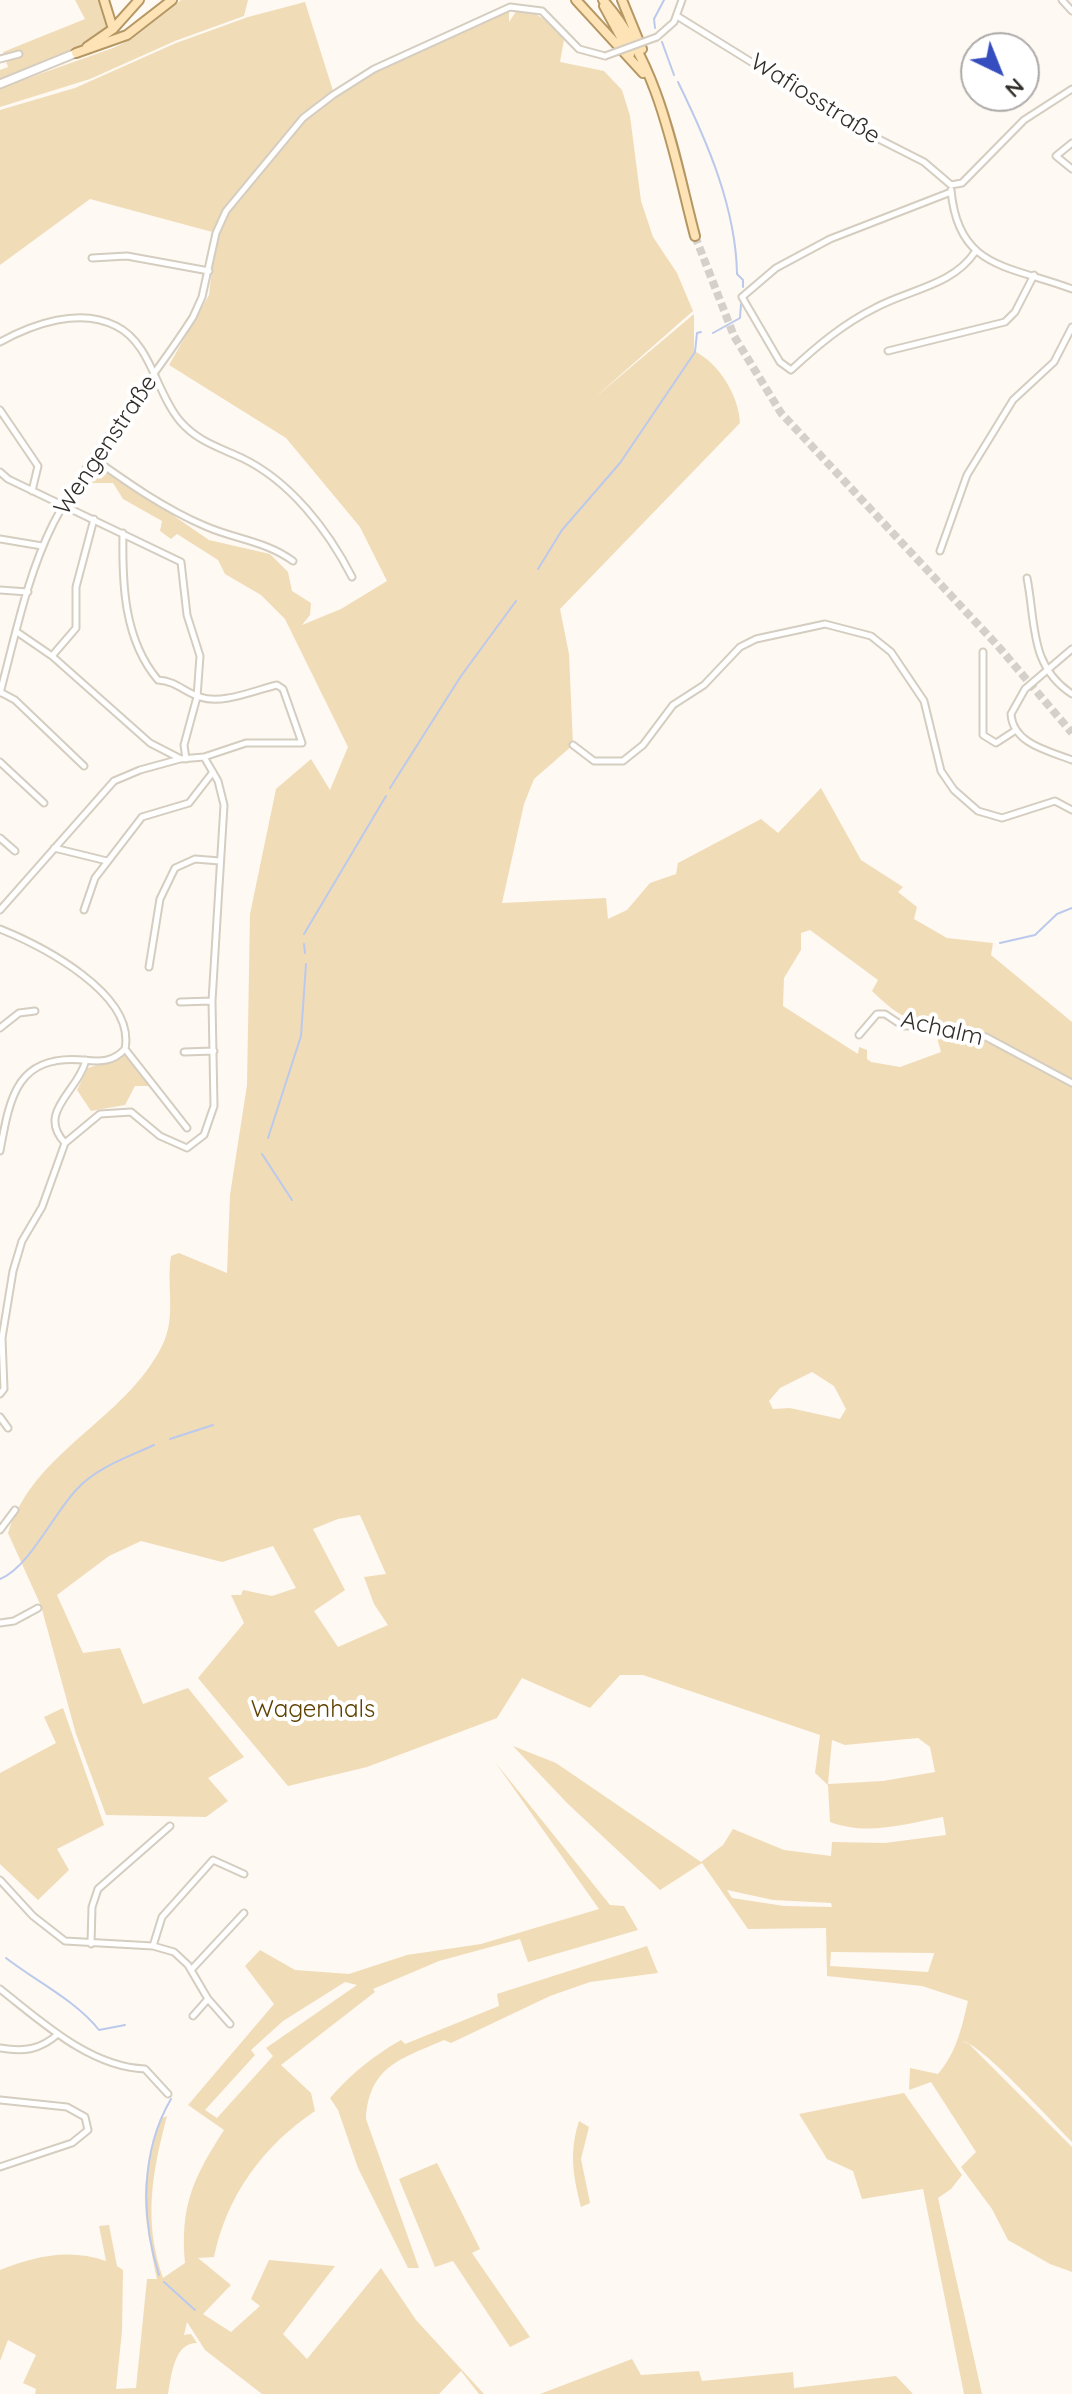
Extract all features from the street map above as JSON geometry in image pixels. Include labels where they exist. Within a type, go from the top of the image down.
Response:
[{"type":"main road","points":[[104,0],[113,29]]},
{"type":"main road","points":[[76,53],[113,29],[139,0]]},
{"type":"main road","points":[[0,84],[127,35],[172,0]]},
{"type":"main road","points":[[576,0],[637,65]]},
{"type":"main road","points":[[601,0],[651,85]]},
{"type":"main road","points":[[601,0],[626,30],[651,85],[673,143],[695,236]]},
{"type":"main road","points":[[622,0],[644,54],[651,85]]},
{"type":"street","points":[[677,16],[682,0]]},
{"type":"street","points":[[1062,0],[1072,11]]},
{"type":"street","name":"Wengenstraße","points":[[0,692],[43,546],[64,504],[93,458],[154,375],[202,297],[216,233],[248,182],[303,118],[374,69],[510,7],[521,5],[547,14],[579,49],[605,56],[657,37],[677,16]]},
{"type":"street","name":"Wafiosstraße","points":[[677,16],[861,130],[924,162],[951,188]]},
{"type":"street","points":[[0,59],[19,54]]},
{"type":"street","points":[[975,252],[953,276],[895,298],[852,321],[791,370],[780,362],[742,297],[776,268],[820,243],[962,183],[1030,115],[1072,89]]},
{"type":"street","points":[[1072,143],[1056,156],[1072,169]]},
{"type":"street","points":[[951,188],[960,233],[975,252],[1072,289]]},
{"type":"street","points":[[92,258],[127,256],[209,271]]},
{"type":"street","points":[[888,351],[1005,322],[1013,316],[1034,275]]},
{"type":"street","points":[[0,342],[18,332],[63,320],[102,320],[132,337],[187,429],[200,440],[259,468],[293,496],[320,526],[352,577]]},
{"type":"street","points":[[940,551],[963,481],[1005,410],[1054,362],[1072,327]]},
{"type":"street","points":[[916,342],[919,352]]},
{"type":"street","points":[[0,410],[38,466],[32,491]]},
{"type":"street","points":[[93,458],[164,505],[207,527],[259,543],[293,561]]},
{"type":"street","points":[[0,472],[32,491],[181,562],[187,615],[200,656],[197,697],[183,759]]},
{"type":"street","points":[[52,656],[76,628],[76,587],[94,519]]},
{"type":"street","points":[[939,524],[949,527]]},
{"type":"street","points":[[0,910],[114,781],[246,743],[302,743],[288,701],[277,685],[211,700],[197,697],[173,681],[158,680],[137,647],[125,600],[123,533]]},
{"type":"street","points":[[0,539],[43,546]]},
{"type":"street","points":[[1027,578],[1034,642],[1047,671],[1072,694]]},
{"type":"street","points":[[0,590],[28,592]]},
{"type":"street","points":[[573,745],[594,761],[623,761],[643,745],[673,705],[704,685],[740,647],[756,639],[825,624],[871,636],[891,652],[924,701],[941,771],[954,790],[978,811],[1002,818],[1055,801],[1072,810]]},
{"type":"street","points":[[17,632],[52,656],[150,743],[183,759]]},
{"type":"street","points":[[1072,649],[1025,689],[1013,707],[1011,720],[1016,730],[1036,746],[1072,760]]},
{"type":"street","points":[[983,652],[983,735],[996,743],[1016,730]]},
{"type":"street","points":[[0,692],[15,700],[84,766]]},
{"type":"street","points":[[0,1394],[4,1389],[2,1338],[13,1271],[22,1241],[42,1207],[65,1143],[100,1114],[131,1112],[160,1136],[187,1148],[204,1135],[214,1106],[212,1001],[224,805],[213,772],[204,757]]},
{"type":"street","points":[[0,762],[44,803]]},
{"type":"street","points":[[84,910],[95,878],[142,817],[189,803],[213,772]]},
{"type":"street","points":[[0,838],[15,851]]},
{"type":"street","points":[[54,848],[107,861]]},
{"type":"street","points":[[149,967],[160,899],[175,868],[195,859],[220,861]]},
{"type":"street","points":[[0,929],[54,954],[88,981],[124,1024],[127,1036],[125,1049],[187,1128]]},
{"type":"street","points":[[180,1002],[212,1001]]},
{"type":"street","points":[[0,1028],[19,1013],[35,1011]]},
{"type":"street","name":"Achalm","points":[[859,1035],[877,1014],[885,1014],[903,1026],[970,1032],[1072,1083]]},
{"type":"street","points":[[0,1151],[7,1109],[20,1082],[43,1063],[65,1058],[106,1061],[125,1049]]},
{"type":"street","points":[[184,1052],[214,1051]]},
{"type":"street","points":[[65,1143],[53,1124],[53,1113],[82,1077],[86,1060]]},
{"type":"street","points":[[0,1111],[7,1109]]},
{"type":"street","points":[[0,1417],[8,1428]]},
{"type":"street","points":[[0,1530],[15,1510]]},
{"type":"street","points":[[0,1623],[14,1621],[38,1608]]},
{"type":"street","points":[[91,1944],[93,1902],[98,1889],[129,1858],[170,1826]]},
{"type":"street","points":[[153,1946],[162,1917],[213,1860],[244,1874]]},
{"type":"street","points":[[0,1880],[65,1941],[153,1946],[174,1952],[230,2024]]},
{"type":"street","points":[[191,1970],[244,1913]]},
{"type":"street","points":[[0,1989],[58,2034],[123,2069],[145,2069],[168,2094]]},
{"type":"street","points":[[193,2016],[208,1999]]},
{"type":"street","points":[[0,2048],[18,2051],[43,2047],[58,2034]]},
{"type":"street","points":[[0,2100],[67,2107],[85,2117],[88,2130],[83,2137],[0,2167]]},
{"type":"green space","points":[[75,0],[101,0],[107,17],[107,29],[81,48],[0,79],[0,70],[8,67],[3,52],[85,19]]},
{"type":"green space","points":[[181,0],[248,0],[244,16],[175,41],[90,79],[0,107],[0,88],[132,39]]},
{"type":"green space","name":"Wagenhals","points":[[305,2],[334,94],[303,119],[374,70],[509,8],[509,22],[517,10],[544,19],[564,40],[560,62],[604,71],[622,90],[630,116],[641,201],[653,237],[677,273],[693,311],[593,399],[694,314],[694,351],[719,372],[736,402],[740,423],[560,609],[569,654],[573,745],[534,779],[524,804],[502,903],[606,898],[608,919],[627,910],[650,883],[676,874],[678,863],[761,819],[778,833],[821,788],[861,860],[903,887],[898,892],[917,907],[914,919],[947,938],[993,943],[991,955],[1072,1022],[1072,2142],[1000,2069],[969,2044],[1072,2147],[1072,2272],[1050,2264],[1008,2240],[992,2209],[961,2167],[976,2152],[931,2082],[909,2090],[910,2068],[938,2074],[950,2057],[958,2040],[968,2001],[922,1986],[827,1976],[826,1928],[748,1929],[702,1863],[660,1890],[567,1803],[513,1746],[556,1763],[701,1862],[723,1845],[733,1829],[784,1850],[831,1856],[832,1842],[885,1843],[946,1835],[943,1817],[872,1828],[830,1822],[828,1785],[815,1773],[820,1735],[643,1675],[620,1675],[590,1708],[522,1678],[497,1718],[367,1767],[288,1786],[198,1678],[244,1623],[231,1595],[241,1595],[243,1590],[272,1596],[296,1588],[273,1546],[222,1562],[141,1541],[109,1556],[57,1595],[83,1653],[120,1648],[143,1704],[188,1688],[244,1757],[208,1778],[228,1801],[206,1817],[106,1815],[76,1734],[41,1606],[8,1533],[21,1504],[38,1479],[126,1395],[146,1372],[162,1346],[169,1324],[171,1256],[179,1253],[227,1273],[230,1195],[247,1085],[250,914],[276,789],[311,759],[330,790],[348,747],[285,619],[261,595],[225,574],[218,560],[177,534],[171,539],[160,531],[162,521],[123,499],[113,483],[92,483],[86,478],[98,467],[110,472],[209,540],[270,554],[288,572],[292,591],[311,603],[310,615],[302,625],[341,609],[387,581],[360,527],[286,438],[169,365],[209,295],[216,233],[90,199],[0,265],[0,110],[75,88],[176,43],[248,17]],"holes":[[[810,930],[878,980],[872,991],[899,1013],[915,1020],[932,1020],[941,1052],[900,1067],[871,1062],[867,1059],[867,1050],[859,1047],[858,1054],[783,1006],[784,978],[801,950],[801,933]],[[812,1372],[834,1386],[846,1409],[840,1419],[790,1408],[773,1409],[769,1401],[780,1388]],[[360,1515],[386,1574],[364,1577],[374,1604],[388,1625],[338,1647],[314,1611],[345,1590],[313,1529],[338,1519]],[[918,1738],[930,1747],[935,1772],[883,1781],[828,1784],[832,1740],[845,1745]],[[727,1890],[773,1900],[831,1903],[832,1907],[784,1906],[732,1898]],[[831,1952],[934,1953],[928,1972],[830,1966]]]},
{"type":"green space","points":[[126,1055],[151,1086],[135,1086],[125,1105],[91,1111],[77,1090],[88,1068]]},
{"type":"green space","points":[[63,1708],[104,1825],[57,1849],[69,1870],[38,1900],[0,1864],[0,1773],[56,1743],[44,1717]]},
{"type":"green space","points":[[495,1762],[610,1905],[624,1906],[638,1930],[528,1962],[520,1939],[439,1961],[373,1989],[375,1992],[281,2065],[311,2093],[315,2111],[279,2140],[250,2174],[228,2213],[214,2257],[198,2258],[231,2285],[203,2314],[231,2332],[260,2306],[251,2299],[269,2260],[335,2266],[283,2334],[307,2359],[381,2268],[416,2320],[484,2394],[479,2394],[461,2371],[439,2394],[262,2394],[205,2350],[187,2322],[184,2335],[191,2334],[197,2343],[190,2344],[179,2353],[168,2394],[35,2394],[36,2389],[23,2383],[36,2355],[8,2340],[0,2361],[0,2270],[52,2255],[79,2255],[106,2261],[99,2226],[109,2225],[117,2266],[123,2270],[122,2331],[116,2389],[136,2388],[147,2279],[157,2279],[145,2199],[148,2165],[160,2119],[167,2116],[154,2177],[152,2217],[153,2237],[163,2278],[185,2263],[185,2225],[191,2193],[204,2163],[224,2130],[188,2105],[274,2004],[245,1966],[260,1950],[295,1970],[349,1974],[407,1955],[481,1944],[599,1909]],"holes":[[[345,1982],[357,1985],[266,2048],[273,2056],[217,2118],[205,2110],[255,2055],[251,2050],[283,2021]]]},
{"type":"green space","points":[[647,1946],[658,1973],[590,1982],[550,1996],[451,2043],[444,2040],[401,2059],[381,2076],[368,2101],[366,2119],[419,2268],[408,2268],[358,2168],[338,2110],[330,2098],[363,2066],[401,2040],[405,2044],[499,2006],[497,1994]]},
{"type":"green space","points":[[904,2093],[962,2175],[951,2189],[938,2198],[982,2394],[964,2394],[923,2189],[862,2199],[853,2171],[827,2159],[799,2114]]},
{"type":"green space","points":[[579,2121],[589,2127],[581,2159],[590,2203],[581,2207],[573,2164]]},
{"type":"green space","points":[[437,2163],[480,2249],[472,2253],[530,2337],[510,2347],[453,2261],[435,2267],[399,2179]]},
{"type":"green space","points":[[632,2359],[641,2375],[699,2371],[702,2381],[793,2372],[794,2388],[896,2376],[913,2394],[540,2394]]},
{"type":"waterway","points":[[655,28],[654,19],[664,0]]},
{"type":"waterway","points":[[662,42],[674,75]]},
{"type":"waterway","points":[[678,82],[726,200],[737,274],[743,280],[743,287]]},
{"type":"waterway","points":[[713,333],[740,318],[741,304]]},
{"type":"waterway","points":[[538,569],[562,530],[620,463],[695,352],[697,333],[701,332]]},
{"type":"waterway","points":[[390,788],[461,676],[516,601]]},
{"type":"waterway","points":[[304,934],[386,796]]},
{"type":"waterway","points":[[1000,943],[1035,935],[1057,914],[1072,908]]},
{"type":"waterway","points":[[304,944],[305,953]]},
{"type":"waterway","points":[[268,1138],[301,1036],[306,964]]},
{"type":"waterway","points":[[262,1154],[292,1200]]},
{"type":"waterway","points":[[170,1439],[213,1425]]},
{"type":"waterway","points":[[0,1579],[11,1573],[32,1551],[69,1498],[86,1481],[114,1463],[154,1445]]},
{"type":"waterway","points":[[6,1958],[67,2000],[99,2030],[125,2025]]},
{"type":"waterway","points":[[159,2275],[149,2231],[147,2186],[154,2141],[171,2099]]},
{"type":"waterway","points":[[164,2282],[195,2310]]},
{"type":"tunnel","points":[[695,236],[734,336],[781,413],[998,646],[1072,733]]}]
